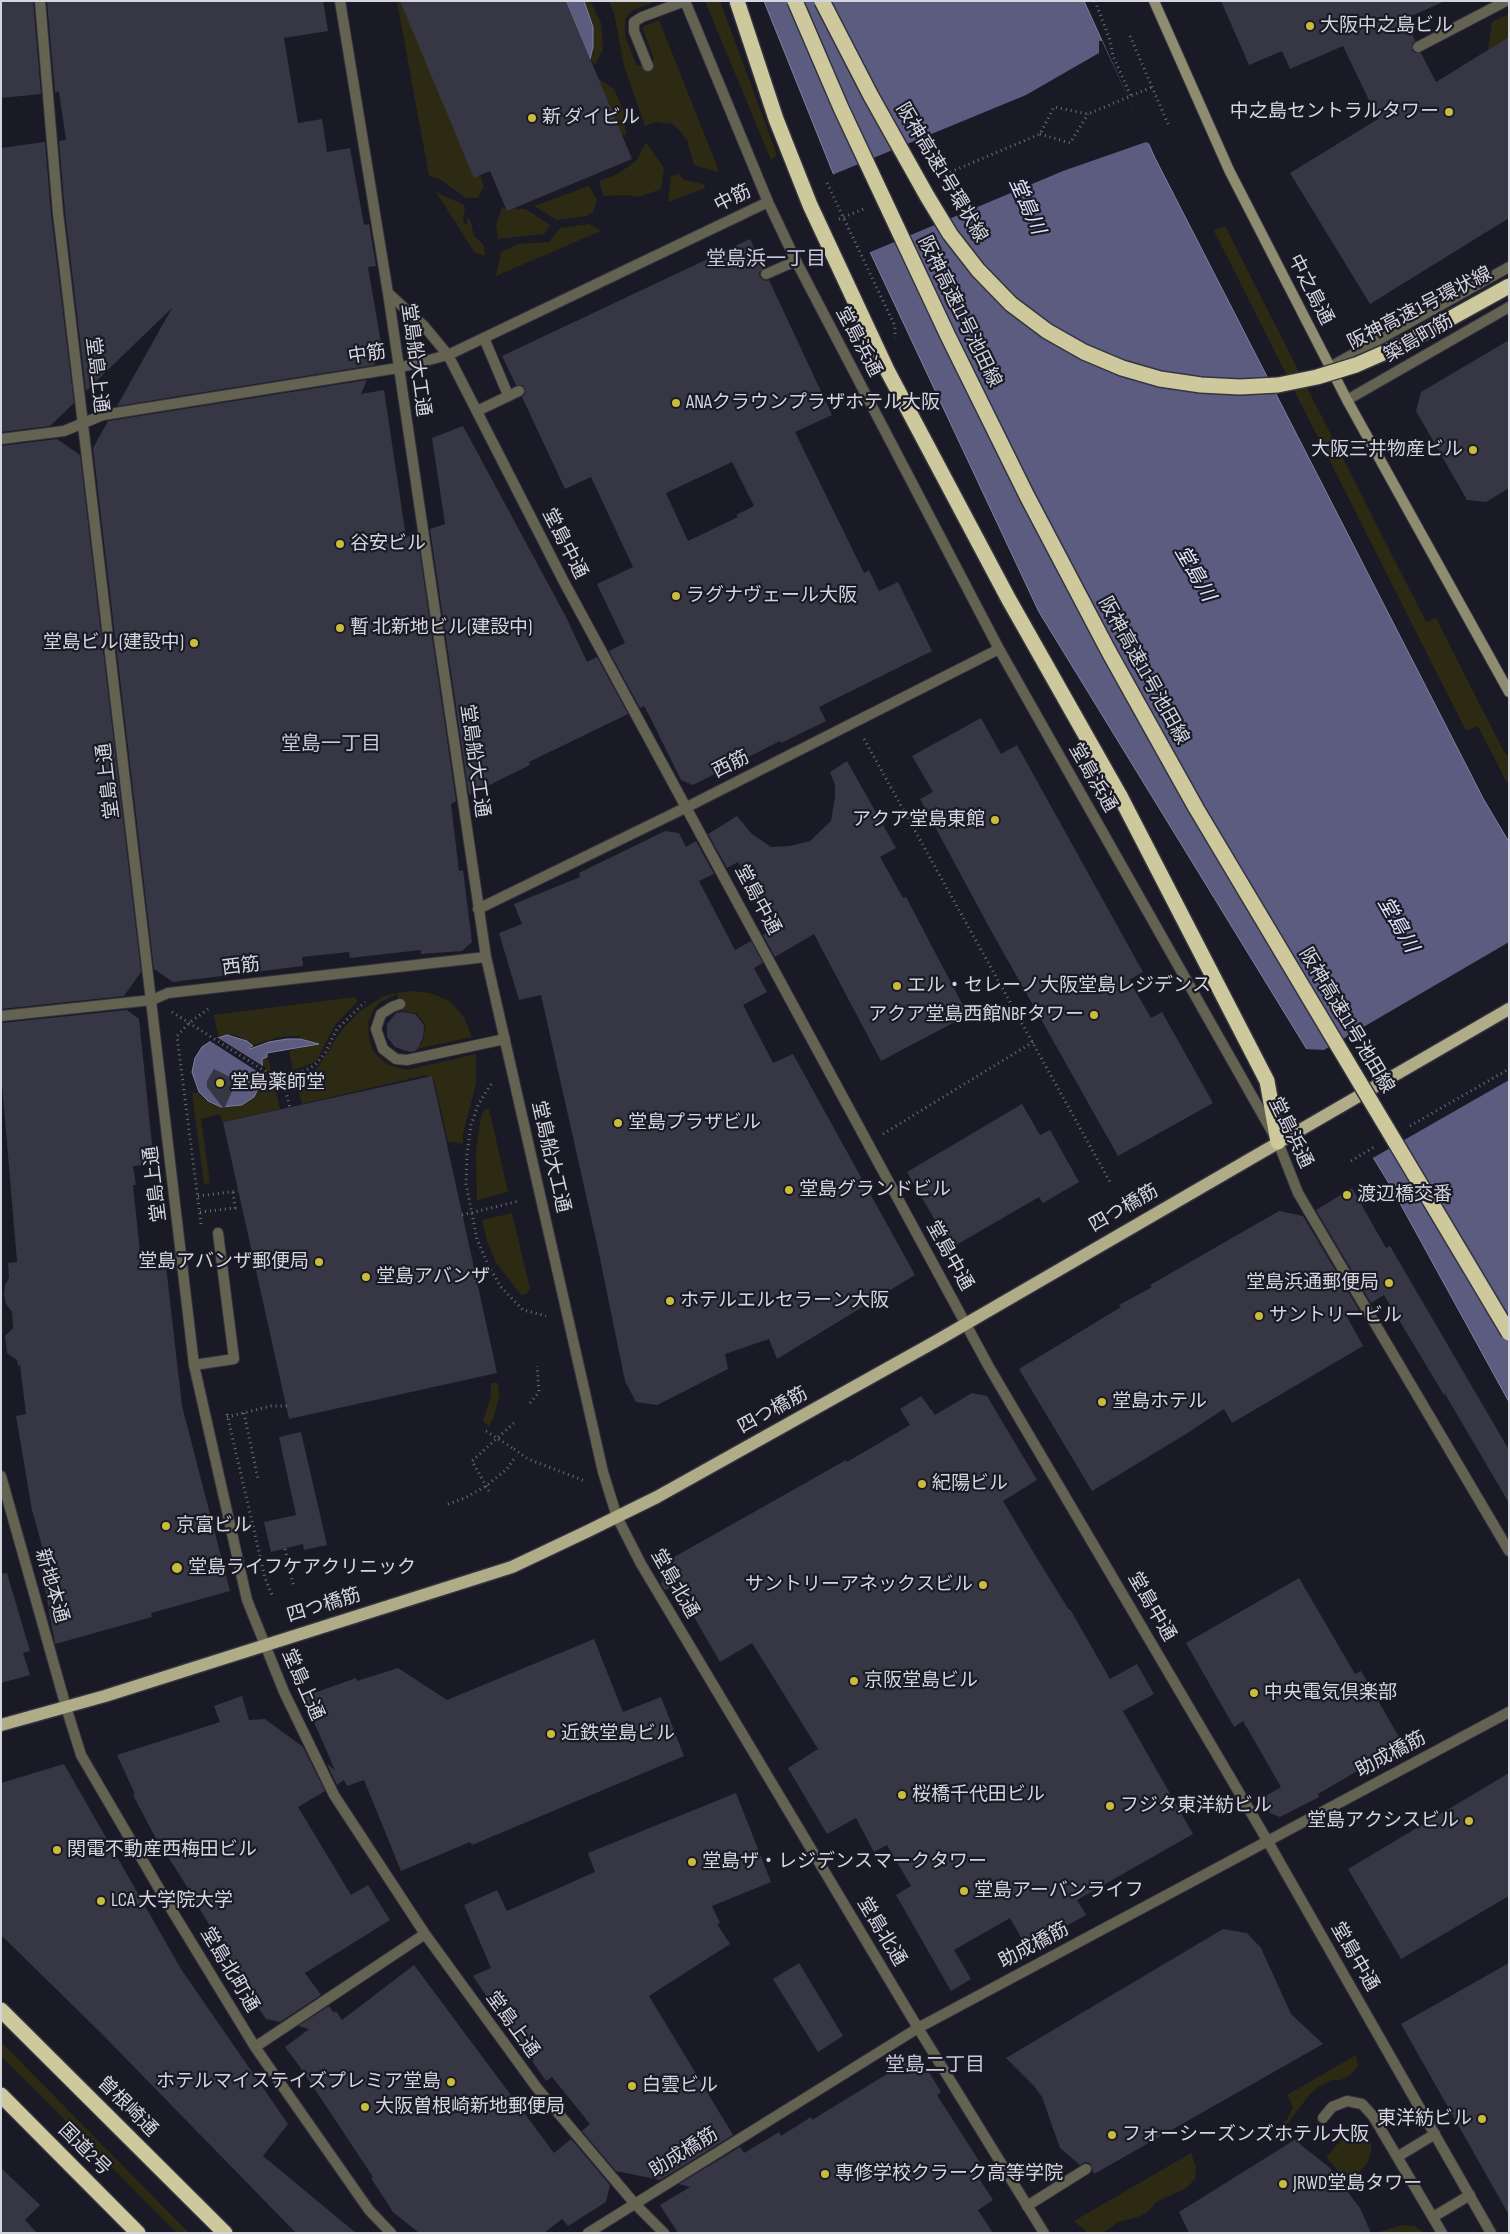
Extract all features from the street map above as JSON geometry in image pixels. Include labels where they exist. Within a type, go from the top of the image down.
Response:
[{"type":"highway","points":[[737,1],[776,119],[810,205],[887,370],[1008,598],[1120,796],[1267,1081],[1278,1142]]},
{"type":"highway","name":"阪神高速11号池田線","points":[[795,1],[883,200],[1027,496],[1109,652],[1196,808],[1509,1333]]},
{"type":"highway","name":"阪神高速1号環状線","points":[[822,1],[927,196],[950,234],[978,270],[1011,304],[1047,331],[1084,352],[1122,368],[1160,378],[1201,385],[1240,387],[1278,385],[1317,377],[1356,365],[1404,344],[1509,286]]},
{"type":"highway","name":"曽根崎通","points":[[1,2010],[225,2233]]},
{"type":"highway","name":"国道2号","points":[[1,2095],[138,2233]]},
{"type":"main road","name":"四つ橋筋","points":[[1,1725],[66,1707],[512,1567],[618,1517],[966,1324],[1509,1009]]},
{"type":"street","name":"堂島上通","points":[[40,1],[58,213],[194,1364],[247,1600],[284,1692],[334,1795],[425,1934],[536,2088],[635,2204],[664,2233]]},
{"type":"street","name":"堂島船大工通","points":[[340,1],[388,293],[486,957],[604,1472],[618,1517]]},
{"type":"street","points":[[648,66],[634,32],[634,22],[642,16],[685,1]]},
{"type":"street","name":"堂島浜通","points":[[685,1],[768,202],[796,261],[999,649],[1278,1142],[1298,1193],[1509,1551]]},
{"type":"street","name":"中之島通","points":[[1154,1],[1228,170],[1330,367],[1509,692]]},
{"type":"street","points":[[1418,47],[1506,1]]},
{"type":"street","name":"中筋","points":[[1,439],[64,431],[103,415],[398,368],[448,355],[768,202]]},
{"type":"street","points":[[766,274],[796,261]]},
{"type":"street","name":"築島町筋","points":[[1330,367],[1509,267]]},
{"type":"street","name":"堂島中通","points":[[388,293],[424,326],[448,355],[564,582],[966,1324],[1268,1840],[1491,2233]]},
{"type":"street","name":"築島町筋","points":[[1348,400],[1509,307]]},
{"type":"street","points":[[484,338],[508,395]]},
{"type":"street","points":[[477,412],[519,391]]},
{"type":"street","name":"西筋","points":[[478,909],[687,807],[999,649]]},
{"type":"street","name":"西筋","points":[[1,1016],[152,1000],[168,993],[486,957]]},
{"type":"street","points":[[400,1004],[392,1006],[381,1014],[376,1029],[383,1049],[396,1059],[407,1060],[504,1039]]},
{"type":"street","points":[[194,1364],[234,1359],[218,1233]]},
{"type":"street","name":"新地本通","points":[[1,1476],[66,1707]]},
{"type":"street","name":"堂島北通","points":[[618,1517],[641,1564],[918,2028],[1044,2233]]},
{"type":"street","name":"堂島北町通","points":[[66,1707],[81,1755],[171,1909],[255,2047],[369,2210],[391,2233]]},
{"type":"street","name":"助成橋筋","points":[[588,2233],[918,2028],[1509,1712]]},
{"type":"street","points":[[255,2047],[425,1934]]},
{"type":"street","points":[[1323,2118],[1332,2107],[1347,2101],[1362,2104],[1373,2116],[1442,2233]]},
{"type":"street","points":[[1397,2157],[1435,2134]]},
{"type":"street","points":[[1027,2206],[1086,2169]]},
{"type":"street","points":[[1433,2217],[1470,2195]]},
{"type":"path","points":[[1095,1],[1110,40],[1113,56],[1130,96]]},
{"type":"path","points":[[1130,36],[1168,124]]},
{"type":"path","points":[[1040,134],[1054,107],[1088,114],[1152,86]]},
{"type":"path","points":[[935,178],[1040,134],[1070,143],[1088,114]]},
{"type":"path","points":[[826,183],[895,326],[896,334],[893,342]]},
{"type":"path","points":[[838,219],[883,200]]},
{"type":"path","points":[[854,722],[1110,1182]]},
{"type":"path","points":[[177,1036],[189,1023],[274,1077],[282,1076],[304,1071],[315,1065],[325,1053],[337,1029],[368,1000]]},
{"type":"path","points":[[868,1143],[1032,1042]]},
{"type":"path","points":[[1407,1128],[1509,1069]]},
{"type":"path","points":[[282,1076],[290,1108]]},
{"type":"path","points":[[491,1084],[478,1104],[471,1125],[468,1144],[466,1184],[477,1239],[488,1265],[501,1287],[523,1310],[546,1316]]},
{"type":"path","points":[[1351,1161],[1382,1143]]},
{"type":"path","points":[[198,1196],[235,1191],[235,1208],[200,1212]]},
{"type":"path","points":[[462,1214],[519,1201]]},
{"type":"path","points":[[530,1403],[539,1392],[537,1366]]},
{"type":"path","points":[[227,1417],[271,1406],[288,1406]]},
{"type":"path","points":[[244,1413],[258,1478]]},
{"type":"path","points":[[489,1491],[472,1461],[516,1422]]},
{"type":"path","points":[[486,1432],[528,1459],[586,1481]]},
{"type":"path","points":[[448,1504],[486,1486],[507,1469],[516,1456]]},
{"type":"path","points":[[285,1549],[294,1588]]},
{"type":"shaded area","points":[[397,1],[412,1],[478,168],[484,187],[478,198],[466,198],[440,179],[429,176]]},
{"type":"shaded area","points":[[584,1],[590,1],[601,23],[603,49],[595,65],[590,59],[593,47],[593,27]]},
{"type":"shaded area","points":[[609,1],[651,1],[652,3],[633,10],[625,19],[625,36],[637,66],[648,66],[654,59],[642,27],[659,20],[719,171],[694,165],[687,140],[670,122],[669,124],[656,122],[645,126],[624,66],[614,13]]},
{"type":"shaded area","points":[[705,1],[720,1],[777,155],[771,160]]},
{"type":"shaded area","points":[[1509,14],[1509,37],[1488,50],[1492,22]]},
{"type":"shaded area","points":[[597,78],[614,89],[627,119],[625,128],[627,135],[620,134]]},
{"type":"shaded area","points":[[646,142],[664,168],[661,189],[639,197],[625,195],[604,196],[599,181],[618,174],[637,160]]},
{"type":"shaded area","points":[[679,174],[684,180],[704,184],[705,188],[668,202],[671,176]]},
{"type":"shaded area","points":[[589,186],[597,200],[593,212],[586,216],[557,220],[534,206]]},
{"type":"shaded area","points":[[436,192],[464,205],[464,224],[467,224],[467,219],[470,219],[474,236],[484,245],[485,256],[475,253]]},
{"type":"shaded area","points":[[502,208],[526,209],[550,225],[544,234],[498,239],[496,224]]},
{"type":"shaded area","points":[[589,224],[601,231],[496,276],[501,252],[518,244],[549,242],[560,228]]},
{"type":"shaded area","points":[[1225,226],[1426,622],[1436,618],[1504,752],[1509,757],[1509,782],[1507,783],[1478,726],[1466,731],[1214,231]]},
{"type":"shaded area","points":[[413,991],[430,993],[450,1001],[464,1017],[472,1037],[407,1051],[421,1044],[424,1038],[425,1024],[416,1013],[401,1011],[397,993]]},
{"type":"shaded area","points":[[395,993],[395,995],[380,1002],[374,1009],[368,1023],[369,1038],[373,1051],[386,1064],[406,1070],[476,1054],[476,1084],[463,1134],[463,1144],[448,1142],[434,1080],[426,1075],[302,1104],[295,1077],[313,1072],[318,1067],[341,1031],[360,1011],[382,997]]},
{"type":"shaded area","points":[[355,997],[358,1001],[335,1025],[315,1062],[293,1070],[289,1051],[318,1043],[300,1039],[300,1036],[292,1036],[279,1037],[253,1045],[247,1040],[234,1035],[218,1036],[214,1015]]},
{"type":"shaded area","points":[[268,1058],[280,1109],[222,1122],[220,1114],[201,1119],[210,1183],[204,1184],[192,1093],[198,1093],[208,1102],[221,1107],[242,1106],[254,1098],[262,1086],[265,1072],[262,1059]]},
{"type":"shaded area","points":[[485,1109],[489,1109],[508,1192],[477,1200],[476,1150],[481,1117]]},
{"type":"shaded area","points":[[512,1213],[530,1289],[526,1294],[521,1295],[495,1261],[487,1241],[482,1220]]},
{"type":"shaded area","points":[[491,1383],[498,1383],[499,1396],[494,1417],[489,1426],[483,1421],[491,1396]]},
{"type":"shaded area","points":[[1,2042],[189,2233],[177,2233],[1,2056]]},
{"type":"shaded area","points":[[1356,2055],[1358,2066],[1351,2074],[1341,2080],[1332,2080],[1320,2086],[1310,2094],[1288,2123],[1281,2128],[1280,2125],[1287,2120],[1293,2107],[1287,2095]]},
{"type":"shaded area","points":[[1359,2121],[1371,2144],[1371,2152],[1367,2163],[1359,2173],[1347,2181],[1326,2157],[1344,2137],[1349,2138],[1355,2135],[1358,2130],[1357,2124]]},
{"type":"shaded area","points":[[1191,2153],[1196,2168],[1195,2179],[1186,2188],[1156,2202],[1149,2211],[1141,2216],[1118,2222],[1103,2233],[1088,2233],[1074,2221]]},
{"type":"shaded area","points":[[1403,2225],[1415,2226],[1424,2233],[1378,2232]]},
{"type":"water","points":[[566,1],[584,1],[593,27],[593,47],[590,59]]},
{"type":"water","name":"堂島川","points":[[764,1],[1084,1],[1155,158],[1484,800],[1509,842],[1509,1402],[1390,1185],[1039,612],[833,173]]},
{"type":"water","points":[[227,1035],[247,1041],[253,1046],[250,1049],[269,1042],[287,1039],[300,1039],[319,1044],[267,1053],[267,1057],[262,1059],[263,1079],[254,1097],[242,1105],[221,1107],[208,1101],[199,1092],[192,1072],[195,1058],[202,1047],[214,1039]]},
{"type":"pier","points":[[1099,41],[1102,41],[1150,144],[1146,142],[1063,171],[868,253],[832,175],[1026,95],[1099,53]]},
{"type":"pier","points":[[1509,942],[1509,1080],[1371,1159],[1304,1049],[1324,1050]]},
{"type":"pier","points":[[215,1036],[266,1068],[266,1077],[207,1039]]},
{"type":"building","points":[[1,1],[33,1],[41,94],[1,98]]},
{"type":"building","points":[[47,1],[323,1],[328,31],[284,38],[298,123],[322,119],[327,152],[350,148],[364,225],[369,224],[376,266],[368,267],[382,349],[374,365],[117,406],[172,308],[86,391],[65,212],[59,141],[66,140],[59,92],[55,92]]},
{"type":"building","name":"新 ダイビル","points":[[400,1],[566,1],[632,159],[507,211],[490,171],[474,178]]},
{"type":"building","name":"中之島セントラルタワー","points":[[1221,1],[1445,1],[1405,19],[1415,41],[1412,44],[1412,50],[1415,53],[1421,53],[1436,82],[1509,37],[1509,218],[1370,304],[1290,173],[1378,119],[1343,46],[1290,69],[1282,51],[1249,65]]},
{"type":"building","points":[[45,142],[51,214],[74,403],[50,426],[1,432],[1,148]]},
{"type":"building","points":[[750,239],[763,268],[759,273],[760,277],[765,281],[769,280],[832,415],[795,432],[864,573],[869,570],[879,591],[898,582],[932,651],[819,707],[826,721],[781,743],[780,741],[693,785],[681,780],[644,706],[640,708],[609,651],[625,643],[597,584],[633,567],[591,477],[565,489],[522,397],[525,394],[525,389],[522,385],[516,385],[502,356]],"holes":[[[732,462],[754,506],[736,515],[738,517],[688,541],[666,493]]]},
{"type":"building","name":"大阪三井物産ビル","points":[[1509,340],[1509,488],[1486,502],[1467,500],[1416,411],[1421,392]]},
{"type":"building","points":[[367,380],[361,394],[384,390],[406,537],[417,534],[456,801],[451,804],[459,871],[463,870],[472,942],[462,951],[421,954],[421,950],[350,958],[349,952],[302,957],[303,966],[173,982],[154,969],[93,448],[108,421]]},
{"type":"building","points":[[463,426],[566,617],[587,662],[597,657],[628,714],[529,762],[530,765],[469,795],[430,529],[445,524],[432,438]]},
{"type":"building","points":[[57,439],[80,455],[141,972],[124,996],[1,1009],[1,446]]},
{"type":"building","points":[[981,718],[1001,754],[1017,745],[1143,972],[1129,980],[1151,1018],[1162,1012],[1213,1103],[1118,1156],[989,927],[920,799],[933,792],[912,756]]},
{"type":"building","points":[[847,761],[896,848],[880,857],[903,898],[906,897],[968,1015],[881,1061],[814,934],[775,957],[763,935],[774,928],[738,862],[727,868],[708,834],[737,816],[752,834],[771,847],[790,846],[810,841],[831,821],[835,785],[830,772]]},
{"type":"building","points":[[665,831],[679,833],[686,847],[696,841],[714,874],[699,881],[735,950],[751,941],[763,963],[754,968],[767,992],[743,1005],[773,1063],[793,1054],[915,1275],[777,1359],[769,1339],[725,1354],[728,1369],[657,1405],[636,1402],[625,1381],[597,1244],[541,995],[519,1000],[499,933],[522,924],[514,904],[580,877],[579,873]]},
{"type":"building","points":[[127,1010],[139,1019],[154,1164],[133,1166],[136,1185],[133,1185],[140,1253],[153,1250],[155,1267],[166,1266],[182,1406],[230,1591],[151,1613],[152,1617],[55,1644],[41,1566],[47,1564],[32,1510],[16,1416],[26,1414],[20,1365],[18,1366],[17,1360],[7,1353],[5,1336],[13,1328],[12,1312],[6,1304],[4,1295],[5,1285],[9,1278],[8,1263],[17,1262],[1,1072],[1,1023]]},
{"type":"building","points":[[396,1013],[415,1014],[424,1025],[423,1038],[416,1051],[410,1052],[395,1047],[387,1037],[387,1024]]},
{"type":"building","name":"堂島薬師堂","points":[[214,1069],[232,1078],[234,1087],[224,1109],[207,1087],[207,1081]]},
{"type":"building","name":"堂島アバンザ","points":[[432,1076],[497,1373],[289,1419],[223,1122]]},
{"type":"building","points":[[1022,1104],[1040,1135],[1050,1130],[1079,1182],[1043,1203],[1039,1197],[951,1248],[907,1172]]},
{"type":"building","points":[[1352,1188],[1386,1248],[1390,1246],[1509,1450],[1509,1503],[1384,1295],[1371,1303],[1316,1210]]},
{"type":"building","points":[[1279,1211],[1303,1216],[1359,1310],[1347,1317],[1363,1346],[1232,1423],[1224,1409],[1092,1491],[1019,1369],[1121,1307],[1119,1305],[1152,1287],[1150,1285]]},
{"type":"building","points":[[972,1393],[987,1396],[1037,1480],[1003,1501],[1038,1560],[1070,1609],[1110,1679],[1137,1664],[1154,1694],[1123,1711],[1193,1834],[1077,1900],[1086,1915],[1027,1948],[1010,1918],[954,1950],[971,1979],[951,1991],[896,1895],[911,1886],[887,1845],[874,1852],[856,1818],[827,1834],[788,1768],[818,1749],[752,1643],[720,1662],[683,1598],[678,1601],[670,1588],[665,1590],[661,1584],[669,1560],[910,1425],[900,1409],[921,1396],[935,1415]]},
{"type":"building","points":[[301,1432],[327,1545],[304,1550],[303,1544],[271,1552],[264,1522],[296,1515],[279,1437]]},
{"type":"building","points":[[7,1573],[30,1651],[23,1653],[30,1675],[1,1683],[1,1574]]},
{"type":"building","name":"中央電気倶楽部","points":[[1299,1578],[1355,1674],[1361,1671],[1403,1744],[1318,1794],[1319,1797],[1280,1817],[1270,1813],[1264,1797],[1281,1787],[1243,1721],[1234,1727],[1186,1643]]},
{"type":"building","name":"近鉄堂島ビル","points":[[594,1639],[623,1712],[661,1697],[684,1756],[472,1845],[470,1842],[401,1871],[364,1780],[347,1786],[344,1780],[337,1785],[327,1764],[335,1770],[303,1697],[356,1678],[357,1681],[398,1668],[447,1700]]},
{"type":"building","points":[[242,1696],[249,1720],[265,1719],[303,1747],[325,1791],[298,1807],[351,1895],[368,1885],[390,1920],[305,1973],[321,1995],[280,2022],[266,2019],[244,1988],[248,1984],[222,1947],[154,1835],[133,1795],[135,1794],[117,1755],[220,1722],[214,1706]]},
{"type":"building","points":[[64,1764],[181,1969],[288,2124],[263,2156],[356,2233],[296,2233],[102,2034],[1,1935],[1,1783]]},
{"type":"building","name":"堂島アクシスビル","points":[[1509,1773],[1509,1896],[1401,1959],[1348,1869]]},
{"type":"building","points":[[736,1793],[771,1882],[712,1906],[720,1923],[717,1924],[730,1944],[649,1996],[733,2135],[660,2180],[616,2171],[582,2131],[590,2124],[552,2077],[546,2081],[532,2061],[534,2060],[490,1996],[487,1997],[473,1976],[491,1968],[464,1905],[497,1890],[507,1911],[595,1872],[588,1853]]},
{"type":"building","points":[[1223,1929],[1247,1933],[1261,1948],[1291,2014],[1323,2044],[1094,2174],[1090,2163],[1085,2162],[1080,2165],[1060,2148],[1042,2097],[1034,2086],[1006,2058]]},
{"type":"building","points":[[799,1963],[843,2036],[818,2052],[773,1979]]},
{"type":"building","name":"東洋紡ビル","points":[[1509,1963],[1509,2215],[1401,2024]]},
{"type":"building","points":[[414,1965],[554,2153],[571,2139],[610,2185],[606,2202],[568,2226],[562,2219],[544,2233],[419,2233],[393,2212],[371,2178],[373,2177],[285,2047],[309,2029],[298,2026],[329,2006],[334,2013],[336,2011],[342,2020]]},
{"type":"building","points":[[913,2058],[924,2064],[941,2092],[937,2095],[981,2164],[973,2169],[993,2200],[978,2210],[993,2233],[678,2233],[660,2205],[690,2187],[679,2184],[740,2147],[744,2153],[779,2132],[781,2136],[811,2117],[812,2120]]},
{"type":"building","name":"JRWD堂島タワー","points":[[1296,2139],[1329,2167],[1360,2208],[1371,2233],[1189,2233],[1179,2212]]},
{"type":"building","points":[[1,2168],[40,2205],[25,2220],[37,2233],[1,2233]]},
{"type":"place","name":"大阪中之島ビル","points":[[1310,26]]},
{"type":"place","name":"中之島セントラルタワー","points":[[1449,112]]},
{"type":"place","name":"新 ダイビル","points":[[532,118]]},
{"type":"place","name":"ANAクラウンプラザホテル大阪","points":[[676,403]]},
{"type":"place","name":"大阪三井物産ビル","points":[[1473,450]]},
{"type":"place","name":"谷安ビル","points":[[340,544]]},
{"type":"place","name":"ラグナヴェール大阪","points":[[676,596]]},
{"type":"place","name":"暫 北新地ビル(建設中)","points":[[340,628]]},
{"type":"place","name":"堂島ビル(建設中)","points":[[194,643]]},
{"type":"place","name":"アクア堂島東館","points":[[995,820]]},
{"type":"place","name":"エル・セレーノ大阪堂島レジデンス","points":[[897,986]]},
{"type":"place","name":"アクア堂島西館NBFタワー","points":[[1094,1015]]},
{"type":"place","name":"堂島薬師堂","points":[[220,1083]]},
{"type":"place","name":"堂島プラザビル","points":[[618,1123]]},
{"type":"place","name":"堂島グランドビル","points":[[789,1190]]},
{"type":"place","name":"渡辺橋交番","points":[[1347,1195]]},
{"type":"place","name":"堂島アバンザ郵便局","points":[[319,1262]]},
{"type":"place","name":"堂島アバンザ","points":[[366,1277]]},
{"type":"place","name":"堂島浜通郵便局","points":[[1389,1283]]},
{"type":"place","name":"ホテルエルセラーン大阪","points":[[670,1301]]},
{"type":"place","name":"サントリービル","points":[[1259,1316]]},
{"type":"place","name":"堂島ホテル","points":[[1102,1402]]},
{"type":"place","name":"紀陽ビル","points":[[922,1484]]},
{"type":"place","name":"京富ビル","points":[[166,1526]]},
{"type":"place","name":"堂島ライフケアクリニック","points":[[177,1568]]},
{"type":"place","name":"サントリーアネックスビル","points":[[983,1585]]},
{"type":"place","name":"京阪堂島ビル","points":[[854,1681]]},
{"type":"place","name":"中央電気倶楽部","points":[[1254,1693]]},
{"type":"place","name":"近鉄堂島ビル","points":[[551,1734]]},
{"type":"place","name":"桜橋千代田ビル","points":[[902,1795]]},
{"type":"place","name":"フジタ東洋紡ビル","points":[[1110,1806]]},
{"type":"place","name":"堂島アクシスビル","points":[[1469,1821]]},
{"type":"place","name":"関電不動産西梅田ビル","points":[[57,1850]]},
{"type":"place","name":"堂島ザ・レジデンスマークタワー","points":[[692,1862]]},
{"type":"place","name":"堂島アーバンライフ","points":[[964,1891]]},
{"type":"place","name":"LCA 大学院大学","points":[[101,1901]]},
{"type":"place","name":"ホテルマイステイズプレミア堂島","points":[[451,2082]]},
{"type":"place","name":"白雲ビル","points":[[632,2086]]},
{"type":"place","name":"大阪曽根崎新地郵便局","points":[[365,2107]]},
{"type":"place","name":"東洋紡ビル","points":[[1482,2119]]},
{"type":"place","name":"フォーシーズンズホテル大阪","points":[[1112,2135]]},
{"type":"place","name":"専修学校クラーク高等学院","points":[[825,2174]]},
{"type":"place","name":"JRWD堂島タワー","points":[[1283,2184]]},
{"type":"district","name":"堂島浜一丁目","points":[[766,260]]},
{"type":"district","name":"堂島一丁目","points":[[331,745]]},
{"type":"district","name":"堂島二丁目","points":[[935,2066]]}]
